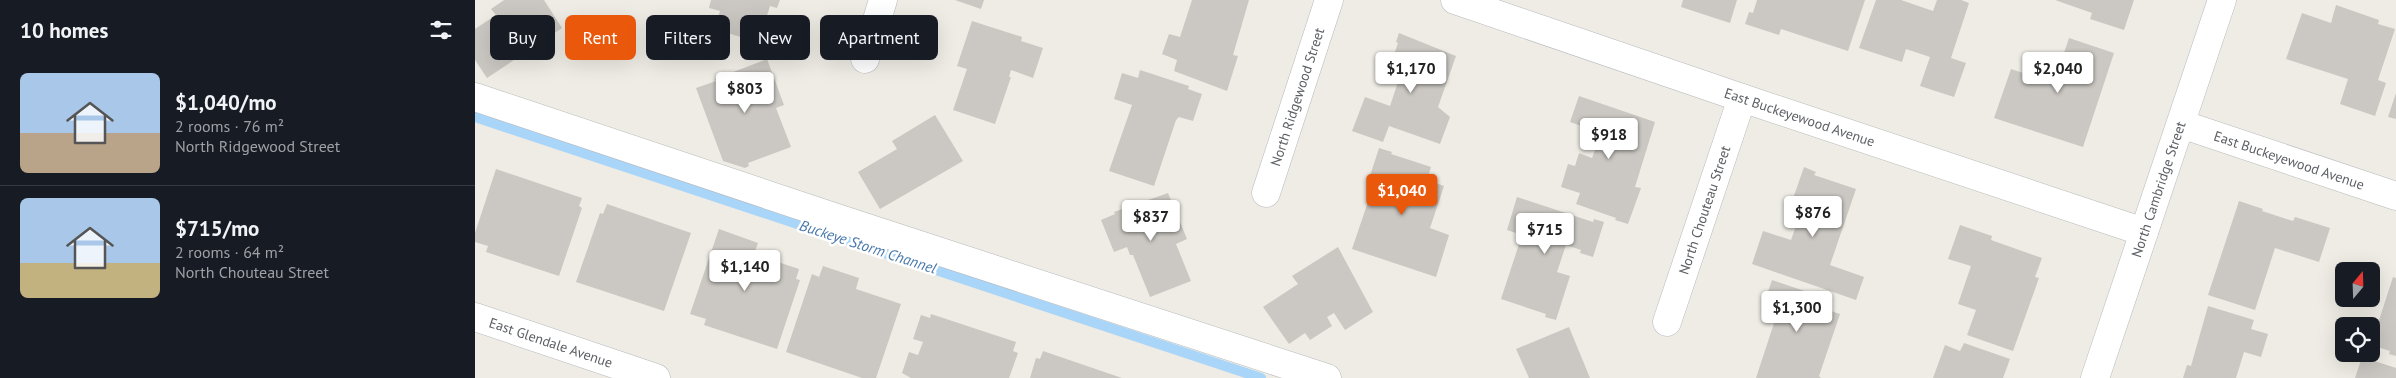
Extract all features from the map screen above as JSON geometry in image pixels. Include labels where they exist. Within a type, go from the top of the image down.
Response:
[{"type":"street","points":[[878,15],[883,0]]},
{"type":"street","name":"North Ridgewood Street","points":[[1266,193],[1329,0]]},
{"type":"street","name":"East Buckeyewood Avenue","points":[[1455,0],[2144,232]]},
{"type":"street","name":"North Cambridge Street","points":[[2095,378],[2222,0]]},
{"type":"street","points":[[475,97],[771,198],[1000,270],[1327,378]]},
{"type":"street","name":"North Chouteau Street","points":[[1667,322],[1742,98]]},
{"type":"street","name":"East Buckeyewood Avenue","points":[[2181,124],[2396,196]]},
{"type":"street","name":"East Glendale Avenue","points":[[475,317],[656,378]]},
{"type":"building","points":[[504,0],[544,0],[554,15],[496,15],[491,9]]},
{"type":"building","points":[[711,0],[780,0],[777,8],[770,6],[767,15],[740,15],[740,37],[730,34],[730,15],[719,15],[720,11],[709,8]]},
{"type":"building","points":[[955,0],[984,0],[981,9]]},
{"type":"building","points":[[1192,0],[1249,0],[1233,55],[1238,56],[1227,91],[1174,71],[1177,60],[1162,54],[1169,34],[1180,37]]},
{"type":"building","points":[[1683,0],[1737,0],[1730,23],[1681,7]]},
{"type":"building","points":[[1757,0],[1865,0],[1848,51],[1781,29],[1779,35],[1745,24],[1749,12],[1753,13]]},
{"type":"building","points":[[1876,0],[1901,0],[1933,11],[1937,0],[1961,0],[1969,3],[1951,58],[1966,63],[1954,97],[1920,86],[1930,57],[1906,49],[1902,62],[1859,48]]},
{"type":"building","points":[[2055,0],[2134,0],[2124,30],[2090,19],[2092,13]]},
{"type":"building","points":[[2336,5],[2379,20],[2378,24],[2395,29],[2378,80],[2386,83],[2375,116],[2340,104],[2348,79],[2286,59],[2302,13],[2331,23]]},
{"type":"building","points":[[555,17],[562,28],[555,33]]},
{"type":"building","points":[[490,19],[490,60],[514,60],[487,78],[475,60],[475,29]]},
{"type":"building","points":[[972,21],[1022,37],[1021,41],[1043,48],[1033,78],[1011,70],[1009,77],[1011,77],[995,124],[953,110],[967,69],[957,66]]},
{"type":"building","points":[[1399,33],[1456,56],[1438,107],[1450,117],[1440,144],[1389,126],[1383,142],[1352,131],[1365,97],[1390,106],[1398,82],[1384,77],[1387,68],[1389,69],[1398,43],[1396,42]]},
{"type":"building","points":[[2069,38],[2114,53],[2083,147],[1994,118],[2011,69],[2039,78],[2046,58],[2061,62]]},
{"type":"building","points":[[767,60],[784,105],[776,108],[791,147],[748,163],[749,166],[745,168],[723,161],[696,88],[716,81],[715,79]]},
{"type":"building","points":[[1140,70],[1189,86],[1188,89],[1202,94],[1193,121],[1179,117],[1176,120],[1154,186],[1109,171],[1132,105],[1114,99],[1122,73],[1138,78]]},
{"type":"building","points":[[2396,93],[2396,119],[2388,117]]},
{"type":"building","points":[[1579,96],[1655,122],[1635,187],[1641,188],[1628,224],[1576,204],[1580,193],[1561,187],[1568,164],[1575,166],[1579,153],[1592,158],[1601,133],[1570,122]]},
{"type":"building","points":[[935,115],[963,161],[880,209],[858,172],[897,149],[892,141]]},
{"type":"building","points":[[1379,148],[1392,152],[1391,154],[1431,167],[1427,180],[1444,186],[1430,228],[1449,235],[1436,277],[1352,249],[1374,184],[1368,182]]},
{"type":"building","points":[[1804,167],[1816,172],[1814,175],[1856,189],[1830,265],[1864,277],[1856,300],[1752,264],[1763,231],[1791,240],[1800,214],[1789,210]]},
{"type":"building","points":[[496,169],[582,198],[579,206],[582,208],[559,276],[486,252],[488,246],[475,242],[475,233]]},
{"type":"building","points":[[1168,193],[1187,239],[1176,244],[1191,281],[1150,297],[1133,255],[1130,255],[1127,247],[1114,252],[1101,220],[1115,214],[1114,212]]},
{"type":"building","points":[[1517,197],[1593,222],[1594,219],[1604,222],[1593,257],[1580,253],[1581,250],[1566,245],[1557,272],[1570,276],[1556,320],[1545,317],[1546,314],[1501,299],[1522,235],[1507,230]]},
{"type":"building","points":[[2239,201],[2293,221],[2295,217],[2330,228],[2319,262],[2275,248],[2255,310],[2208,295]]},
{"type":"building","points":[[607,204],[691,233],[664,311],[576,282],[600,213],[603,214]]},
{"type":"building","points":[[1960,225],[1992,236],[1991,240],[2042,258],[2035,277],[2039,278],[2013,351],[1967,335],[1976,310],[1958,304],[1971,266],[1948,259]]},
{"type":"building","points":[[719,229],[758,243],[754,254],[799,269],[796,279],[800,280],[777,349],[704,325],[706,319],[690,314]]},
{"type":"building","points":[[1338,247],[1373,312],[1345,330],[1334,313],[1327,317],[1332,326],[1310,340],[1305,333],[1289,344],[1263,307],[1298,284],[1292,276]]},
{"type":"building","points":[[823,266],[859,278],[856,289],[901,304],[876,378],[862,378],[786,352],[812,274],[819,277]]},
{"type":"building","points":[[2393,277],[2396,278],[2396,356],[2389,354],[2390,351],[2380,348],[2380,317]]},
{"type":"building","points":[[1772,280],[1831,300],[1828,310],[1840,314],[1819,376],[1821,378],[1756,378],[1776,317],[1761,312]]},
{"type":"building","points":[[2208,306],[2254,320],[2251,329],[2268,334],[2261,357],[2244,352],[2236,378],[2183,378],[2187,365],[2191,366]]},
{"type":"building","points":[[931,314],[1016,342],[1013,351],[1018,353],[1009,378],[911,378],[902,373],[909,352],[918,355],[923,342],[913,339],[921,315],[930,318]]},
{"type":"building","points":[[1569,327],[1590,378],[1529,378],[1516,349]]},
{"type":"building","points":[[1964,343],[2010,359],[2003,378],[1933,378],[1945,345],[1960,351]]},
{"type":"building","points":[[1043,351],[1122,378],[1030,378],[1036,358],[1040,359]]},
{"type":"building","points":[[2360,362],[2377,362],[2396,368],[2396,378],[2355,378]]},
{"type":"waterway","name":"Buckeye Storm Channel","points":[[475,117],[1261,378]]}]
